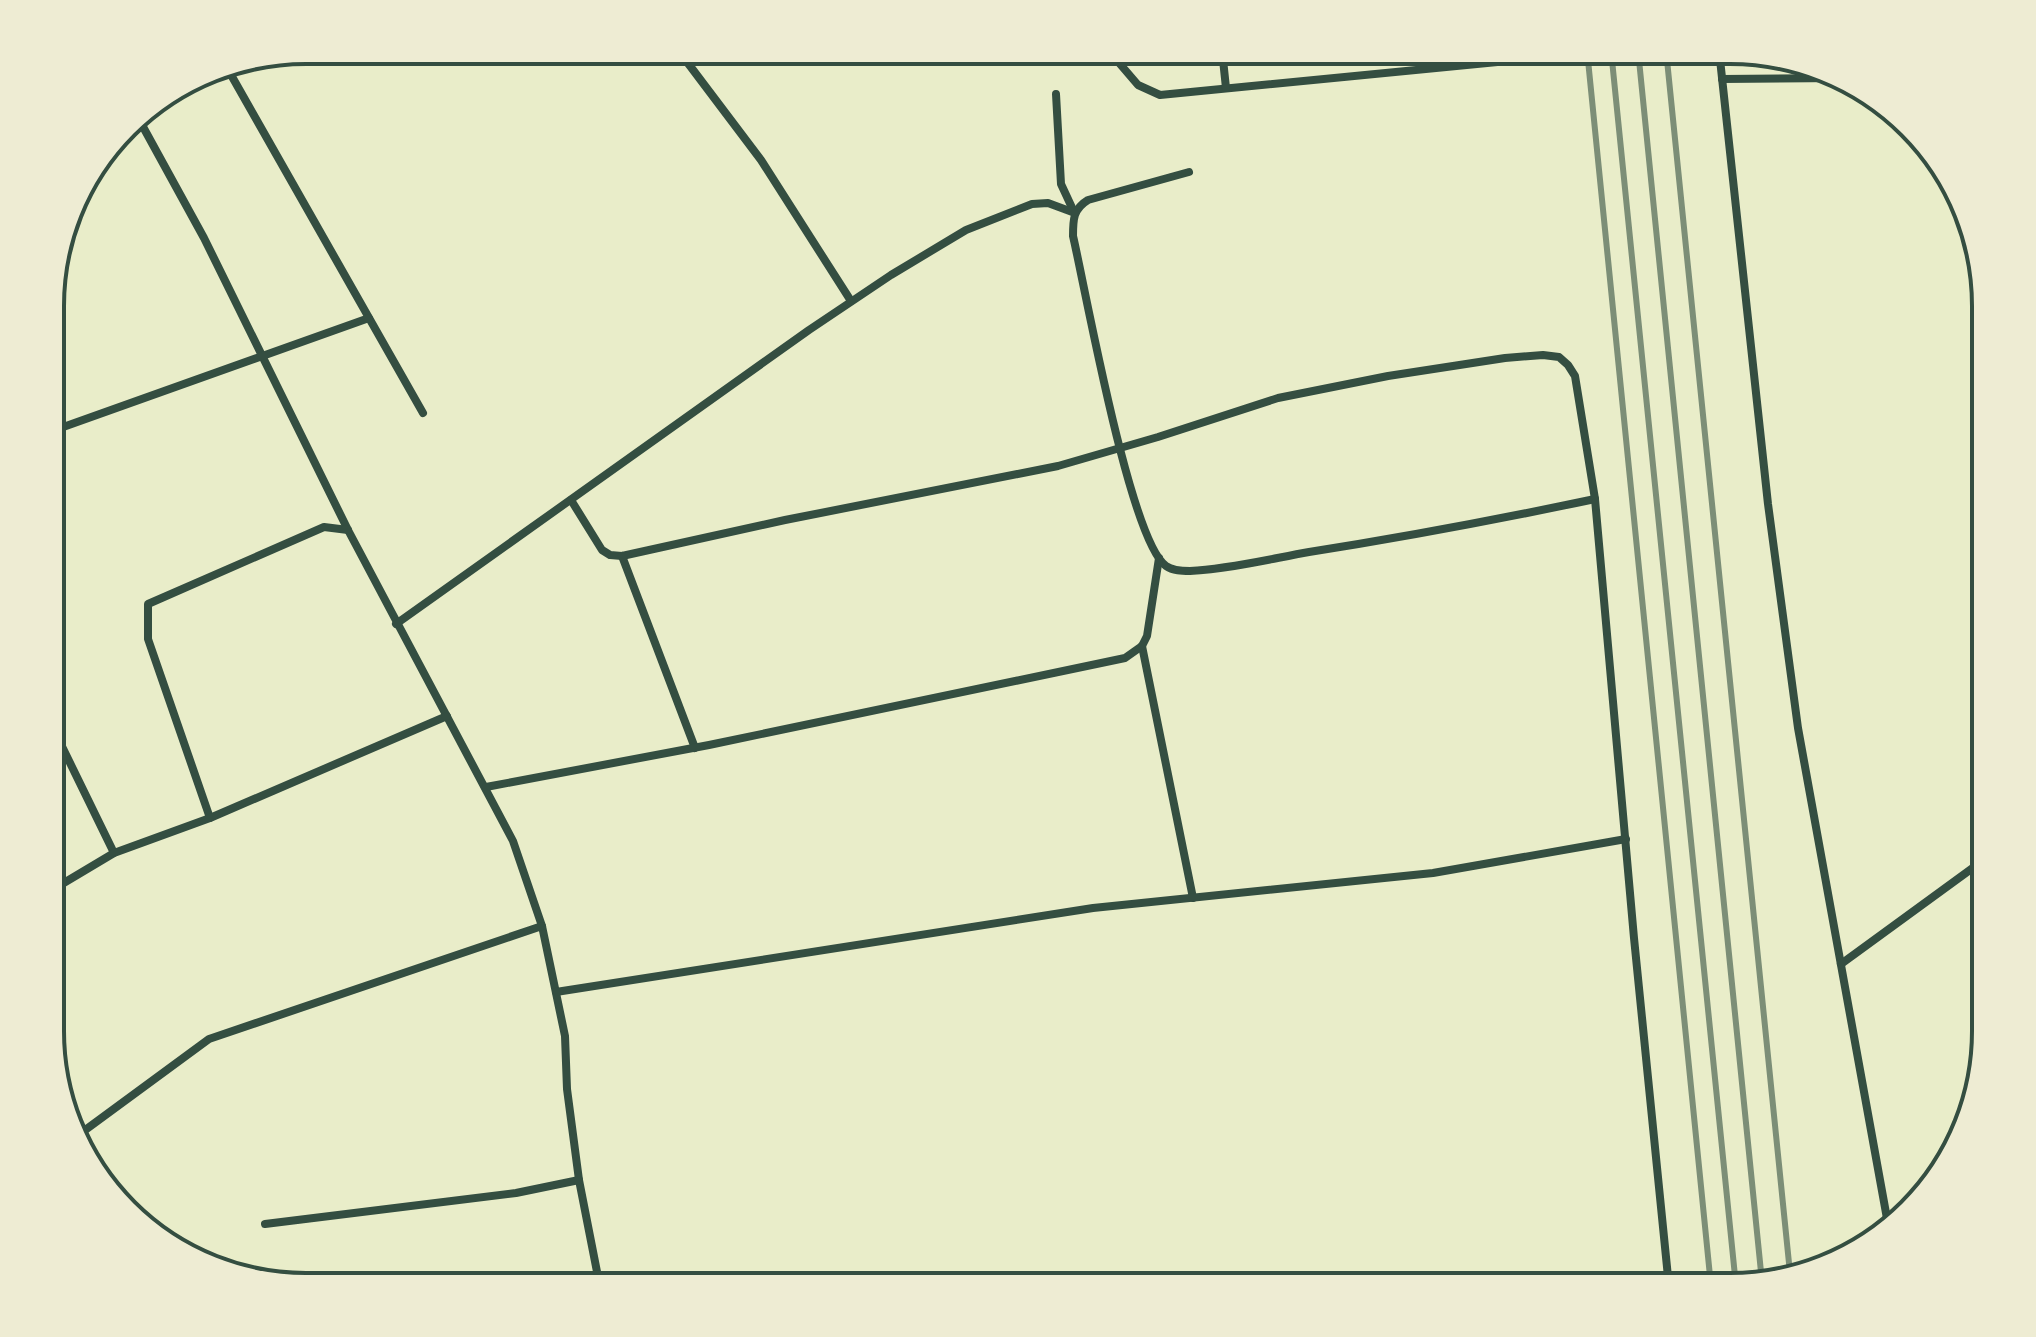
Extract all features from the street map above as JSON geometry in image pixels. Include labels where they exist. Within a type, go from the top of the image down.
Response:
[{"type":"street","points":[[689,64],[761,160],[851,301]]},
{"type":"street","points":[[1120,64],[1138,85],[1160,95],[1476,64]]},
{"type":"street","points":[[1223,64],[1226,88]]},
{"type":"street","points":[[1720,64],[1770,519],[1798,728],[1886,1215]]},
{"type":"street","points":[[232,76],[423,413]]},
{"type":"street","points":[[1722,79],[1809,77]]},
{"type":"street","points":[[1056,94],[1061,184],[1075,213],[1073,236],[1119,448],[1148,537],[1159,558],[1175,570],[1190,571],[1372,542],[1595,499]]},
{"type":"street","points":[[143,127],[204,238],[396,624],[513,841],[542,926],[565,1036],[567,1089],[579,1180],[597,1273]]},
{"type":"street","points":[[1075,213],[1088,200],[1189,172]]},
{"type":"street","points":[[396,624],[851,301],[966,230],[1032,204],[1048,203],[1075,213]]},
{"type":"street","points":[[64,427],[369,318]]},
{"type":"street","points":[[571,500],[602,550],[610,555],[622,556],[1058,466],[1278,398],[1388,376],[1543,355],[1559,357],[1575,376],[1595,499],[1668,1272]]},
{"type":"street","points":[[210,818],[148,639],[148,604],[324,527],[348,530]]},
{"type":"street","points":[[622,556],[695,748]]},
{"type":"street","points":[[486,787],[695,748],[1125,658],[1142,646],[1147,636],[1159,558]]},
{"type":"street","points":[[1142,646],[1193,898]]},
{"type":"street","points":[[64,883],[114,853],[210,818],[447,716]]},
{"type":"street","points":[[64,751],[114,853]]},
{"type":"street","points":[[556,992],[1093,908],[1433,873],[1626,839]]},
{"type":"street","points":[[1841,964],[1971,869]]},
{"type":"street","points":[[85,1130],[209,1039],[542,926]]},
{"type":"street","points":[[265,1224],[516,1193],[579,1180]]},
{"type":"railway","points":[[1588,64],[1710,1272]]},
{"type":"railway","points":[[1612,64],[1735,1272]]},
{"type":"railway","points":[[1639,64],[1761,1270]]},
{"type":"railway","points":[[1667,64],[1789,1266]]}]
